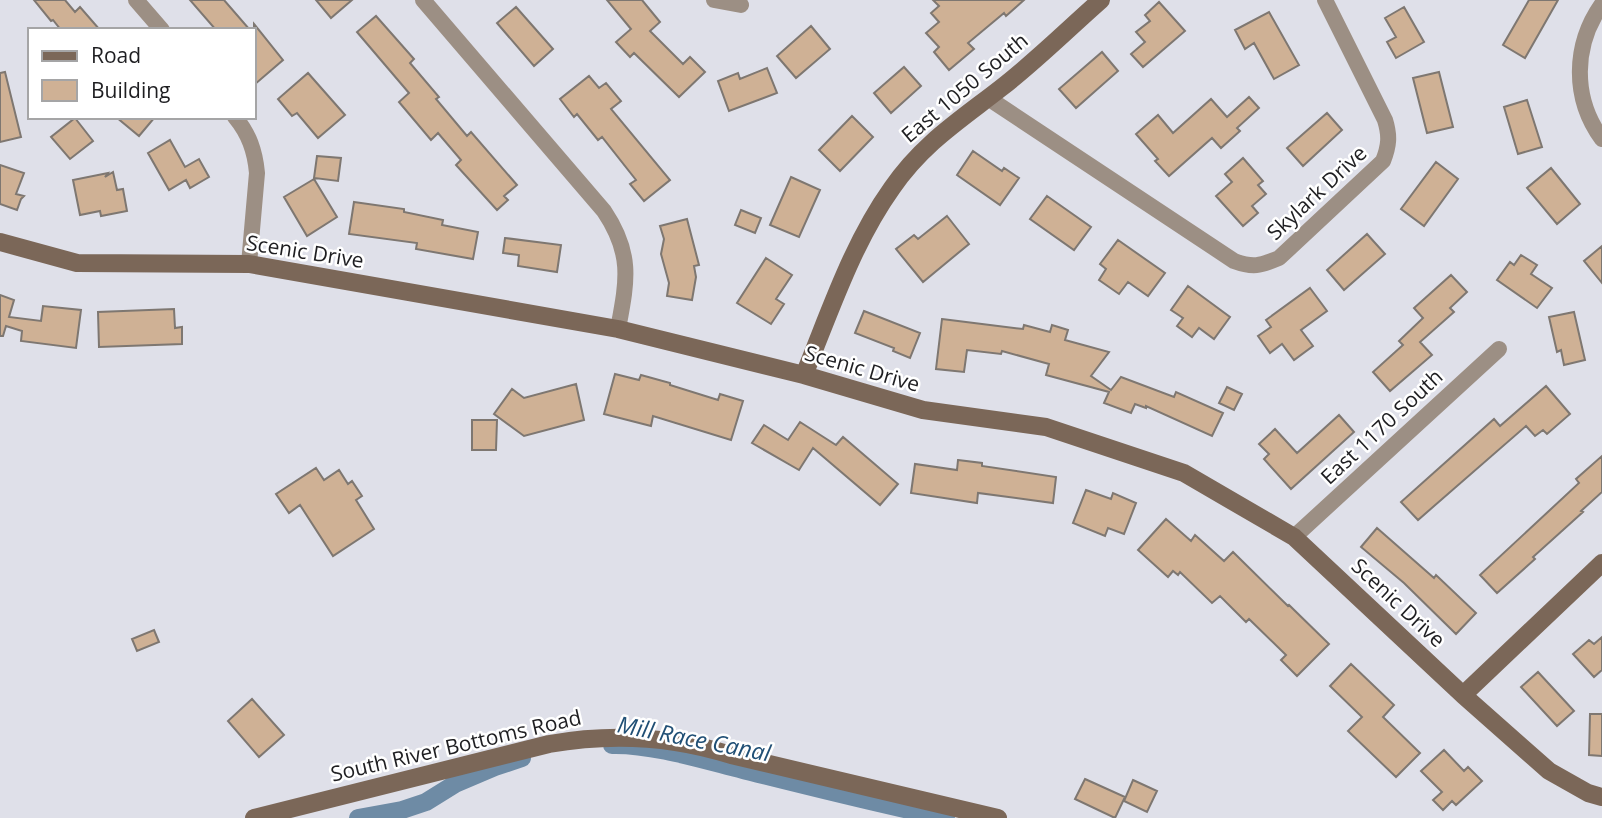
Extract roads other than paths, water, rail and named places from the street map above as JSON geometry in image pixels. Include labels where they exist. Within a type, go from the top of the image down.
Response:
[{"type":"street","points":[[136,0],[160,28]]},
{"type":"street","points":[[423,0],[612,223],[623,249],[627,276],[618,329]]},
{"type":"street","points":[[714,0],[741,5]]},
{"type":"street","name":"East 1050 South","points":[[804,375],[853,255],[892,186],[943,131],[1003,86],[1101,0]]},
{"type":"street","name":"Skylark Drive","points":[[988,97],[1234,261],[1261,265],[1279,258],[1383,161],[1388,149],[1389,134],[1385,120],[1325,0]]},
{"type":"street","points":[[1602,4],[1588,27],[1579,71],[1584,104],[1602,139]]},
{"type":"street","points":[[237,119],[246,132],[256,159],[250,264]]},
{"type":"street","name":"Scenic Drive","points":[[0,242],[78,263],[250,264],[618,329],[804,375],[923,410],[1046,427],[1184,473],[1294,537],[1463,695],[1549,771],[1588,793],[1602,797]]},
{"type":"street","name":"East 1170 South","points":[[1294,537],[1499,349]]},
{"type":"street","points":[[1463,695],[1602,563]]},
{"type":"street","name":"South River Bottoms Road","points":[[254,818],[550,744],[596,737],[643,737],[712,749],[998,818]]},
{"type":"waterway","name":"Mill Race Canal","points":[[612,745],[678,753],[946,818]]},
{"type":"waterway","name":"Mill Race Canal","points":[[358,818],[402,810],[426,802],[455,784],[522,758]]}]
